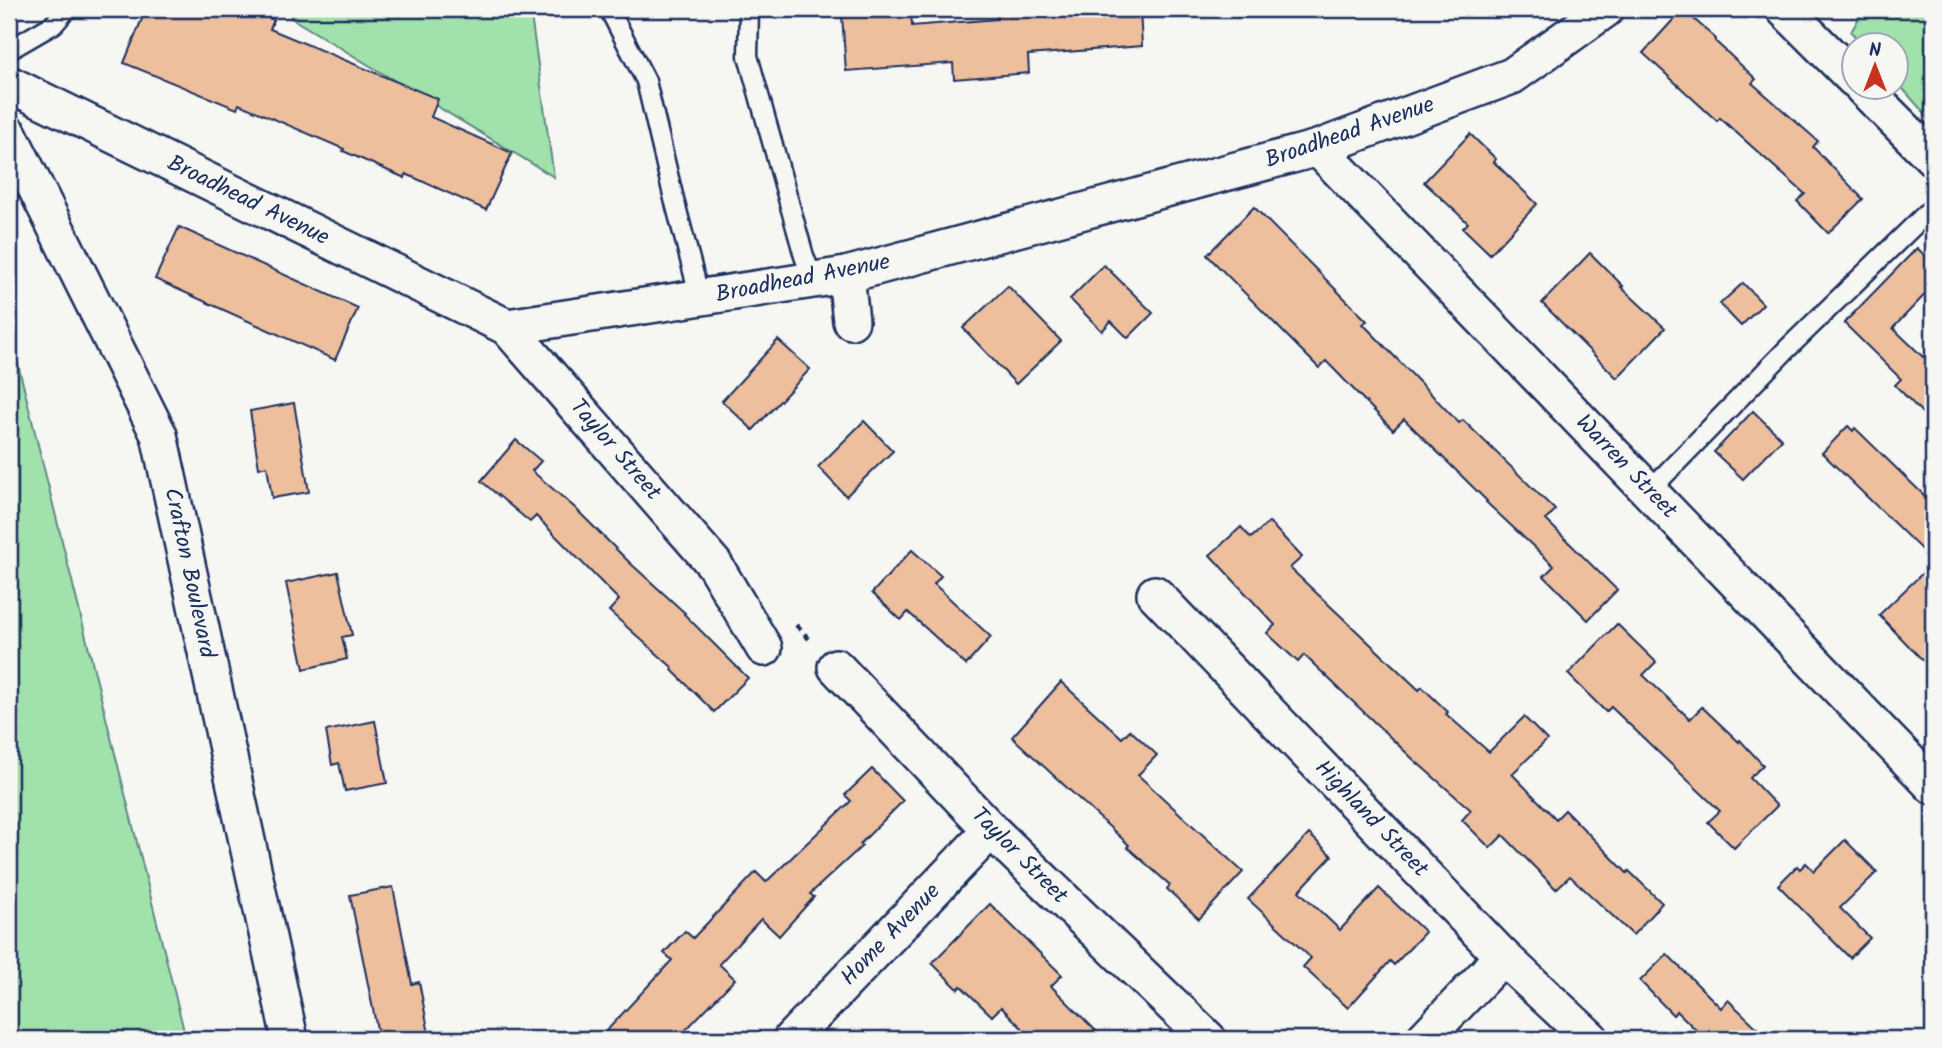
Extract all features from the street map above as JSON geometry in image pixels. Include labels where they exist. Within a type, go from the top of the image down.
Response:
[{"type":"street","name":"Broadhead Avenue","points":[[9,84],[507,327],[830,278],[1318,148],[1512,76],[1606,9]]},
{"type":"street","points":[[1784,9],[1840,65]]},
{"type":"street","points":[[1877,102],[1933,158]]},
{"type":"street","name":"Crafton Boulevard","points":[[9,134],[159,435],[290,1039]]},
{"type":"street","name":"Warren Street","points":[[1318,148],[1933,786]]},
{"type":"street","points":[[830,278],[851,321]]},
{"type":"street","name":"Taylor Street","points":[[507,327],[714,564],[764,648]]},
{"type":"street","name":"Highland Street","points":[[1155,594],[1501,955],[1591,1039]]},
{"type":"street","name":"Taylor Street","points":[[836,667],[992,830],[1208,1039]]},
{"type":"street","name":"Home Avenue","points":[[791,1039],[992,830]]},
{"type":"street","points":[[1424,1039],[1501,955]]},
{"type":"lane","points":[[9,50],[54,24],[67,9]]},
{"type":"lane","points":[[609,9],[646,81],[700,298]]},
{"type":"lane","points":[[749,9],[748,57],[804,256],[830,278]]},
{"type":"lane","points":[[1649,491],[1788,348],[1933,207]]},
{"type":"green space","points":[[290,9],[530,9],[554,177],[291,18]]},
{"type":"green space","points":[[1864,9],[1933,9],[1933,123],[1910,97],[1910,32],[1851,32]]},
{"type":"green space","points":[[9,328],[186,1039],[9,1039]]},
{"type":"building","points":[[146,9],[248,9],[274,20],[270,29],[438,99],[431,117],[512,153],[486,210],[406,174],[405,178],[239,104],[237,109],[124,63]]},
{"type":"building","points":[[996,9],[1140,9],[1142,46],[1028,55],[1029,73],[954,79],[953,63],[846,71],[842,15],[911,10],[912,26],[997,19]]},
{"type":"building","points":[[1683,9],[1756,79],[1752,83],[1818,141],[1813,147],[1863,199],[1828,233],[1797,201],[1805,194],[1720,118],[1717,121],[1643,53]]},
{"type":"building","points":[[1470,134],[1537,204],[1490,254],[1463,228],[1468,223],[1424,182]]},
{"type":"building","points":[[1254,207],[1367,321],[1363,324],[1459,423],[1463,420],[1555,510],[1546,520],[1617,590],[1588,620],[1544,576],[1554,566],[1404,419],[1393,430],[1326,361],[1319,368],[1207,255]]},
{"type":"building","points":[[179,227],[358,308],[335,360],[155,279]]},
{"type":"building","points":[[1917,248],[1933,263],[1933,286],[1893,328],[1923,357],[1933,347],[1933,424],[1895,385],[1901,379],[1844,323]]},
{"type":"building","points":[[1590,253],[1623,286],[1621,287],[1665,328],[1617,378],[1542,303]]},
{"type":"building","points":[[1104,265],[1153,313],[1128,338],[1111,321],[1102,331],[1070,299]]},
{"type":"building","points":[[1743,283],[1763,304],[1741,326],[1720,304]]},
{"type":"building","points":[[1008,286],[1061,341],[1016,384],[963,328]]},
{"type":"building","points":[[778,340],[810,369],[753,430],[722,401]]},
{"type":"building","points":[[294,403],[309,492],[272,498],[267,466],[259,468],[250,411]]},
{"type":"building","points":[[1753,411],[1782,439],[1743,479],[1714,452]]},
{"type":"building","points":[[864,421],[893,451],[846,496],[818,467]]},
{"type":"building","points":[[1848,426],[1853,431],[1855,428],[1933,504],[1933,561],[1822,453]]},
{"type":"building","points":[[516,440],[541,461],[532,471],[574,507],[685,613],[748,678],[714,712],[673,668],[609,611],[619,600],[536,516],[530,522],[481,481]]},
{"type":"building","points":[[1269,522],[1302,557],[1290,568],[1419,690],[1422,687],[1448,712],[1446,714],[1489,752],[1524,717],[1547,740],[1512,774],[1556,819],[1565,810],[1627,873],[1629,871],[1662,903],[1633,935],[1570,876],[1556,889],[1503,835],[1490,848],[1462,820],[1471,810],[1414,760],[1304,655],[1298,662],[1267,633],[1275,625],[1210,555],[1241,527],[1251,538]]},
{"type":"building","points":[[912,550],[941,576],[934,584],[991,637],[966,665],[908,612],[901,620],[872,593]]},
{"type":"building","points":[[1933,563],[1933,671],[1879,615]]},
{"type":"building","points":[[338,572],[352,635],[342,637],[347,659],[304,669],[286,583]]},
{"type":"building","points":[[1617,624],[1656,662],[1643,675],[1690,719],[1702,707],[1739,742],[1740,740],[1763,765],[1750,778],[1777,806],[1734,848],[1708,822],[1720,811],[1611,707],[1606,712],[1568,674]]},
{"type":"building","points":[[1061,682],[1122,738],[1130,730],[1157,755],[1138,775],[1243,872],[1199,919],[1167,889],[1170,885],[1127,847],[1129,845],[1012,737]]},
{"type":"building","points":[[375,721],[387,783],[345,791],[339,763],[332,765],[326,731]]},
{"type":"building","points":[[872,769],[903,801],[860,844],[862,846],[810,894],[814,897],[779,936],[761,919],[719,964],[735,979],[677,1039],[599,1039],[672,960],[664,953],[685,931],[693,938],[756,872],[766,882],[851,801],[845,795]]},
{"type":"building","points":[[1309,834],[1332,856],[1299,891],[1340,930],[1379,888],[1425,932],[1394,965],[1390,961],[1348,1008],[1303,967],[1311,958],[1248,899]]},
{"type":"building","points":[[1845,840],[1877,872],[1840,908],[1870,938],[1850,958],[1778,885],[1797,866],[1800,869],[1806,863],[1814,871]]},
{"type":"building","points":[[393,887],[412,984],[419,982],[430,1039],[379,1039],[350,895]]},
{"type":"building","points":[[990,904],[1062,975],[1051,986],[1104,1039],[1033,1039],[1001,1007],[992,1016],[961,986],[958,989],[932,963]]},
{"type":"building","points":[[1667,954],[1721,1008],[1728,1000],[1769,1039],[1691,1039],[1698,1032],[1677,1011],[1673,1015],[1640,981]]}]
